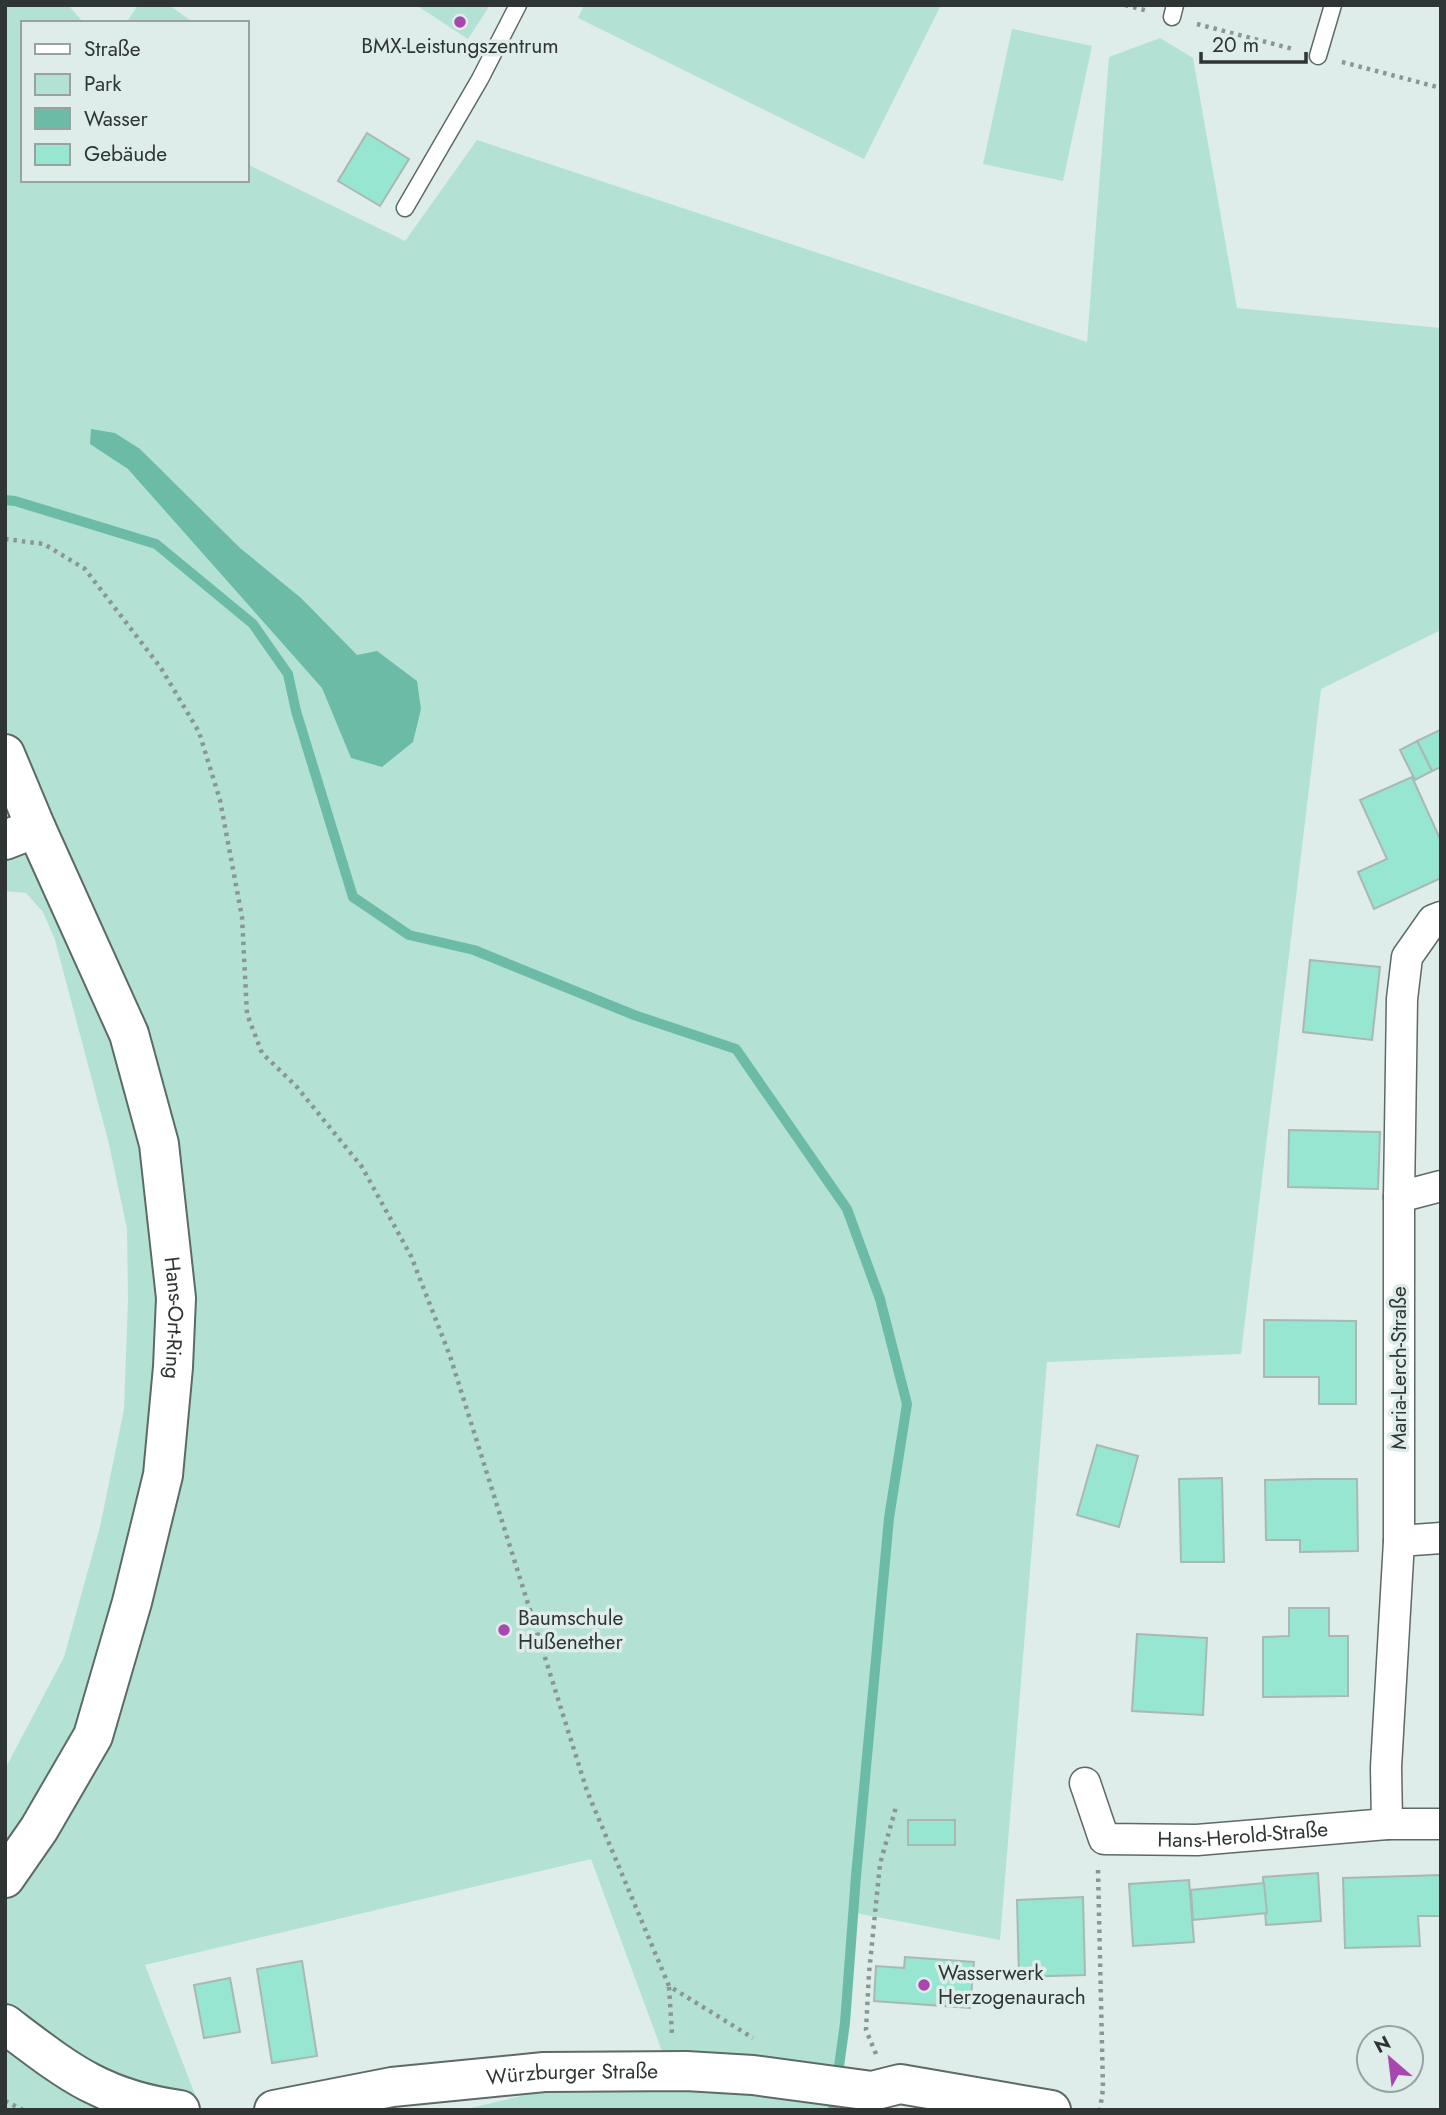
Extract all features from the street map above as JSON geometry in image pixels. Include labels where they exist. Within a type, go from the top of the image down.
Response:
[{"type":"main road","name":"Hans-Ort-Ring","points":[[5,754],[20,834],[129,1034],[159,1144],[176,1298],[163,1475],[132,1602],[97,1722],[93,1735],[39,1829],[5,1878]]},
{"type":"main road","points":[[5,2024],[71,2073],[109,2094],[166,2108]]},
{"type":"main road","name":"Würzburger Straße","points":[[274,2110],[392,2087],[544,2071],[673,2071],[753,2075],[811,2083],[882,2100],[900,2084],[1051,2110]]},
{"type":"street","name":"Maria-Lerch-Straße","points":[[1387,1824],[1386,1767],[1399,1541],[1402,999],[1407,957],[1437,919]]},
{"type":"street","points":[[1399,1197],[1441,1186]]},
{"type":"street","points":[[1399,1541],[1441,1538]]},
{"type":"street","points":[[1085,1783],[1104,1839]]},
{"type":"street","name":"Hans-Herold-Straße","points":[[1104,1839],[1197,1840],[1387,1824],[1441,1824]]},
{"type":"lane","points":[[405,208],[480,79],[518,5]]},
{"type":"lane","points":[[1318,56],[1333,5]]},
{"type":"path","points":[[1125,5],[1173,11],[1318,56],[1441,88]]},
{"type":"path","points":[[5,539],[44,544],[85,569],[161,668],[199,732],[220,800],[242,916],[247,1014],[262,1053],[296,1086],[362,1167],[411,1256],[450,1356],[587,1791],[669,1986],[673,2071]]},
{"type":"path","points":[[882,2100],[877,2057],[866,2030],[880,1864],[895,1807]]},
{"type":"path","points":[[1100,2110],[1103,2089],[1098,1856],[1104,1839]]},
{"type":"path","points":[[669,1986],[754,2038],[753,2075]]},
{"type":"path","points":[[5,2101],[23,2110]]},
{"type":"green space","points":[[5,5],[68,5],[82,21],[21,21],[21,182],[248,182],[248,164],[405,241],[477,140],[1087,342],[1109,57],[1160,38],[1193,58],[1237,308],[1441,328],[1441,630],[1321,689],[1241,1354],[1047,1362],[1000,1940],[850,1912],[835,2110],[462,2110],[666,2062],[591,1859],[145,1965],[201,2110],[5,2110],[5,1769],[64,1657],[100,1527],[124,1409],[128,1300],[127,1229],[109,1144],[55,940],[43,912],[26,893],[5,891]]},
{"type":"green space","points":[[138,5],[169,5],[191,21],[127,21]]},
{"type":"green space","name":"BMX-Leistungszentrum","points":[[416,5],[490,5],[468,39]]},
{"type":"green space","points":[[584,5],[941,5],[864,159],[578,18]]},
{"type":"green space","points":[[1012,29],[1092,46],[1063,181],[983,164]]},
{"type":"water","points":[[91,429],[115,433],[140,449],[240,548],[301,598],[357,655],[377,651],[417,681],[421,709],[413,742],[382,767],[351,758],[322,688],[128,469],[90,444]]},
{"type":"building","points":[[367,133],[409,159],[380,206],[338,181]]},
{"type":"building","points":[[1440,730],[1441,767],[1432,771],[1417,741]]},
{"type":"building","points":[[1417,741],[1432,771],[1415,780],[1400,750]]},
{"type":"building","points":[[1412,777],[1441,841],[1441,878],[1374,909],[1358,872],[1387,859],[1360,800]]},
{"type":"building","points":[[1310,960],[1380,967],[1372,1040],[1303,1032]]},
{"type":"building","points":[[1289,1130],[1380,1132],[1378,1189],[1288,1187]]},
{"type":"building","points":[[1264,1320],[1356,1321],[1356,1404],[1319,1404],[1319,1377],[1264,1377]]},
{"type":"building","points":[[1097,1445],[1138,1456],[1119,1527],[1077,1515]]},
{"type":"building","points":[[1222,1478],[1224,1562],[1181,1562],[1179,1479]]},
{"type":"building","points":[[1357,1479],[1358,1551],[1300,1552],[1300,1540],[1266,1540],[1265,1480]]},
{"type":"building","points":[[1289,1608],[1329,1608],[1329,1636],[1348,1636],[1348,1696],[1263,1697],[1263,1637],[1289,1636]]},
{"type":"building","points":[[1137,1634],[1207,1638],[1203,1715],[1132,1711]]},
{"type":"building","points":[[908,1820],[955,1820],[955,1845],[908,1845]]},
{"type":"building","points":[[1318,1873],[1321,1921],[1266,1925],[1263,1877]]},
{"type":"building","points":[[1441,1875],[1441,1916],[1418,1916],[1420,1946],[1345,1948],[1343,1878]]},
{"type":"building","points":[[1189,1880],[1194,1942],[1133,1946],[1129,1884]]},
{"type":"building","points":[[1264,1883],[1267,1913],[1193,1920],[1191,1890]]},
{"type":"building","points":[[1083,1897],[1085,1975],[1019,1977],[1017,1900]]},
{"type":"building","name":"Wasserwerk Herzogenaurach","points":[[905,1957],[974,1962],[970,2008],[874,2001],[876,1966],[904,1968]]},
{"type":"building","points":[[302,1961],[317,2056],[272,2063],[257,1969]]},
{"type":"building","points":[[230,1978],[240,2032],[204,2038],[194,1985]]},
{"type":"waterway","points":[[5,500],[156,544],[253,624],[288,674],[296,711],[353,897],[409,935],[474,950],[634,1015],[736,1049],[847,1209],[880,1299],[907,1404],[889,1518],[845,2023],[833,2110]]},
{"type":"place","name":"BMX-Leistungszentrum","points":[[460,22]]},
{"type":"place","name":"Baumschule Hußenether","points":[[504,1630]]},
{"type":"place","name":"Wasserwerk Herzogenaurach","points":[[924,1985]]}]
